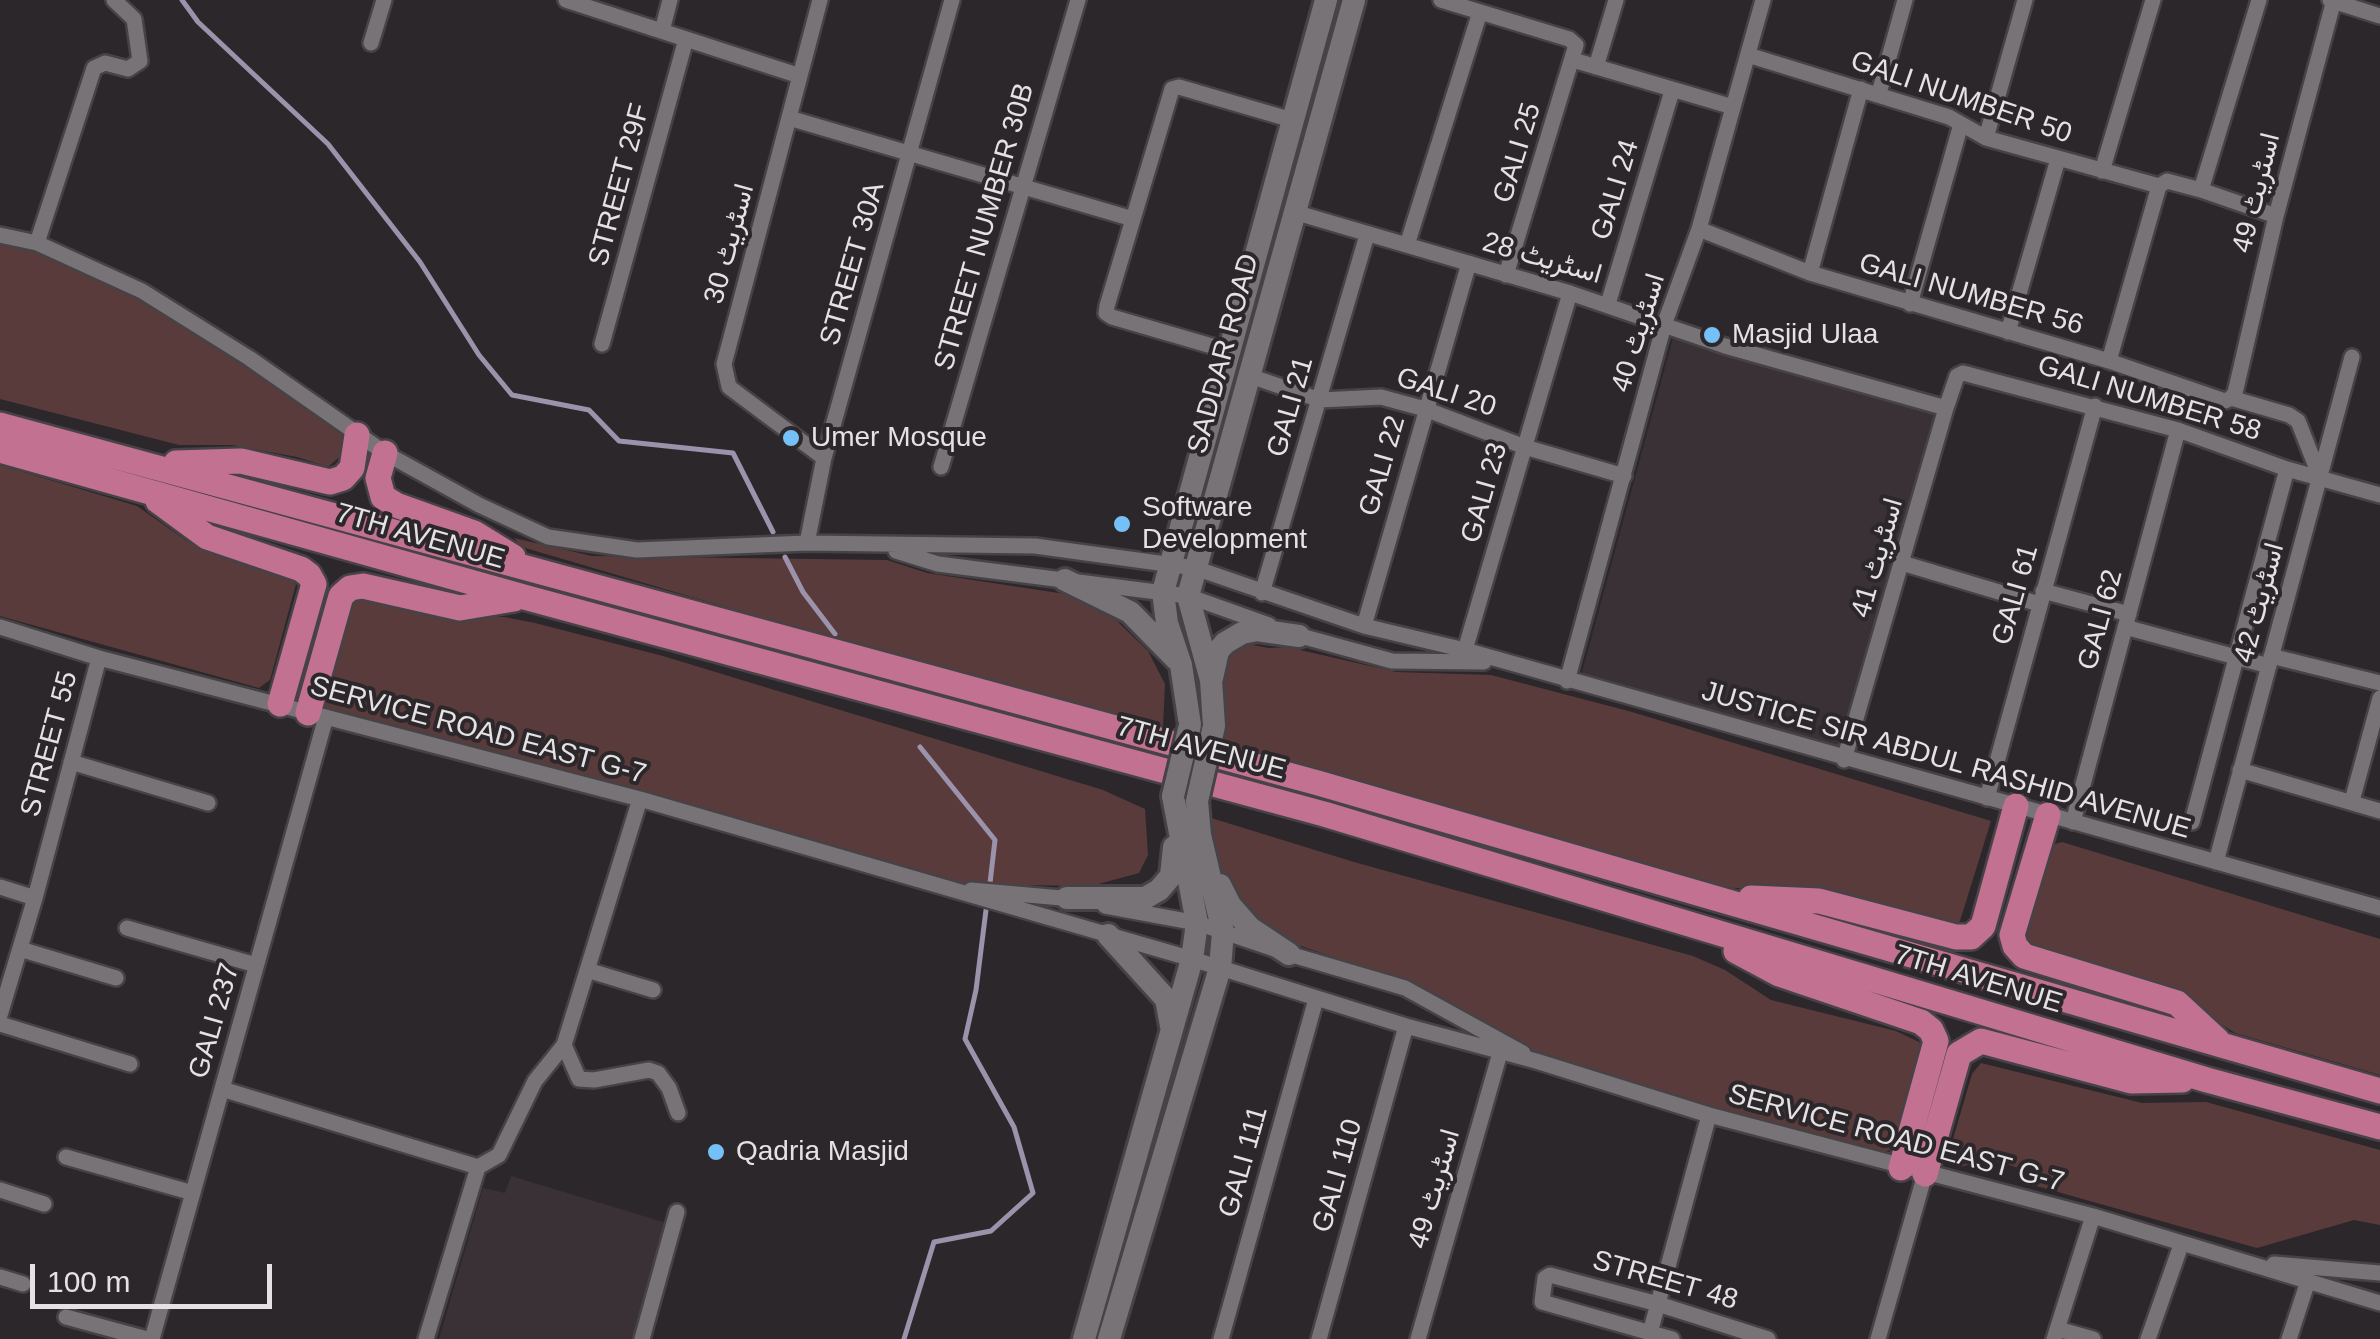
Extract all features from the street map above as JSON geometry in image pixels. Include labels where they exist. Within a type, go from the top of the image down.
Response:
[{"type":"main road","name":"7TH AVENUE","points":[[0,425],[1318,782],[2380,1091]]},
{"type":"main road","points":[[151,464],[241,462],[330,482],[343,478],[352,468],[357,435]]},
{"type":"main road","name":"7TH AVENUE","points":[[0,450],[1324,814],[2207,1080],[2380,1127]]},
{"type":"main road","points":[[385,453],[378,478],[383,496],[474,533],[538,573]]},
{"type":"main road","points":[[140,489],[208,536],[309,574],[314,584],[280,704]]},
{"type":"main road","points":[[317,715],[341,596],[350,588],[362,586],[460,608],[524,597]]},
{"type":"main road","points":[[1711,897],[1820,901],[1956,938],[1971,936],[1983,926],[2016,806]]},
{"type":"main road","points":[[2060,819],[2012,934],[2014,946],[2024,956],[2177,1003],[2223,1046]]},
{"type":"main road","points":[[1689,925],[1779,974],[1920,1022],[1931,1030],[1936,1041],[1913,1171]]},
{"type":"main road","points":[[1913,1171],[1959,1054],[1981,1041],[2131,1081],[2207,1080]]},
{"type":"street","points":[[37,243],[94,68],[105,63],[128,68],[140,61],[134,19],[114,0]]},
{"type":"street","points":[[370,43],[384,0]]},
{"type":"street","points":[[566,0],[800,76]]},
{"type":"street","points":[[662,31],[670,0]]},
{"type":"street","name":"اسٹریٹ 30","points":[[820,0],[724,364],[730,387],[824,458]]},
{"type":"street","name":"STREET 30A","points":[[806,543],[824,458],[952,0]]},
{"type":"street","name":"STREET NUMBER 30B","points":[[941,468],[1078,0]]},
{"type":"street","name":"SADDAR ROAD","points":[[1174,806],[1190,725],[1181,665],[1167,623],[1163,592],[1326,0]]},
{"type":"street","name":"SADDAR ROAD","points":[[1200,836],[1197,801],[1214,726],[1211,680],[1188,596],[1354,0]]},
{"type":"street","points":[[1441,0],[1490,9],[1568,39],[1574,53],[1596,67],[1733,107]]},
{"type":"street","points":[[1596,67],[1616,0]]},
{"type":"street","name":"اسٹریٹ 40","points":[[1566,681],[1664,326],[1699,229],[1764,0]]},
{"type":"street","points":[[1878,93],[1904,0]]},
{"type":"street","points":[[1986,138],[2025,0]]},
{"type":"street","points":[[2102,171],[2152,0]]},
{"type":"street","points":[[2201,190],[2259,0]]},
{"type":"street","points":[[2332,1],[2380,16]]},
{"type":"street","name":"اسٹریٹ 49","points":[[2231,398],[2236,393],[2276,216],[2332,1]]},
{"type":"street","points":[[1407,245],[1490,9]]},
{"type":"street","name":"STREET 29F","points":[[602,344],[686,39]]},
{"type":"street","name":"GALI 25","points":[[1506,275],[1574,53]]},
{"type":"street","name":"GALI NUMBER 50","points":[[1748,55],[1878,93],[1961,124],[1986,138],[2102,171],[2201,190],[2276,216]]},
{"type":"street","points":[[1229,351],[1106,313],[1175,86],[1292,120]]},
{"type":"street","points":[[1810,274],[1862,89]]},
{"type":"street","name":"GALI 24","points":[[1608,304],[1672,91]]},
{"type":"street","points":[[789,118],[1133,219]]},
{"type":"street","points":[[1910,304],[1961,124]]},
{"type":"street","points":[[2008,332],[2058,159]]},
{"type":"street","points":[[2109,361],[2163,184]]},
{"type":"street","name":"اسٹریٹ 28","points":[[1294,212],[1946,408]]},
{"type":"street","name":"GALI NUMBER 56","points":[[1699,229],[1810,274],[2109,361],[2225,401],[2231,398],[2289,415],[2298,421],[2320,477]]},
{"type":"street","name":"JUSTICE SIR ABDUL RASHID AVENUE","points":[[0,235],[37,243],[142,291],[248,358],[385,453],[479,505],[548,536],[638,550],[806,543],[1034,546],[1195,568],[1364,626],[1466,650],[2376,910]]},
{"type":"street","name":"GALI 21","points":[[1262,593],[1367,235]]},
{"type":"street","name":"GALI 22","points":[[1364,626],[1469,263]]},
{"type":"street","name":"GALI 23","points":[[1466,650],[1570,293]]},
{"type":"street","name":"اسٹریٹ 42","points":[[2216,862],[2352,357]]},
{"type":"street","name":"اسٹریٹ 41","points":[[1844,760],[1946,408],[1957,376],[1963,372]]},
{"type":"street","name":"GALI NUMBER 58","points":[[1963,372],[2178,430],[2287,469],[2380,495]]},
{"type":"street","name":"GALI 20","points":[[1250,376],[1320,400],[1380,397],[1425,409],[1525,447],[1624,476]]},
{"type":"street","name":"GALI 61","points":[[1987,798],[2095,406]]},
{"type":"street","name":"GALI 62","points":[[2060,819],[2127,621],[2178,430]]},
{"type":"street","points":[[2192,822],[2287,469]]},
{"type":"street","name":"JUSTICE SIR ABDUL RASHID AVENUE","points":[[878,545],[938,564],[1188,596],[1299,636],[1392,661],[1498,662]]},
{"type":"street","points":[[1902,563],[2127,621],[2237,657],[2380,683]]},
{"type":"street","points":[[1065,580],[1130,612],[1181,665]]},
{"type":"street","name":"SERVICE ROAD EAST G-7","points":[[0,627],[99,658],[640,798],[1709,1115],[2093,1216],[2380,1303]]},
{"type":"street","points":[[1211,680],[1218,651],[1233,637],[1257,630],[1299,636]]},
{"type":"street","name":"STREET 55","points":[[0,1015],[99,658]]},
{"type":"street","points":[[2352,801],[2380,698]]},
{"type":"street","name":"GALI 237","points":[[150,1339],[256,965],[317,715]]},
{"type":"street","points":[[71,762],[208,802]]},
{"type":"street","points":[[2240,770],[2380,811]]},
{"type":"street","points":[[426,1339],[478,1168],[499,1155],[535,1081],[564,1045],[640,798]]},
{"type":"street","points":[[1067,898],[1128,900],[1145,898],[1159,890],[1171,876],[1174,806]]},
{"type":"street","points":[[1084,1339],[1192,959],[1197,923],[1174,806]]},
{"type":"street","points":[[1110,1339],[1220,968],[1223,932],[1200,836]]},
{"type":"street","points":[[1200,836],[1230,905],[1250,928],[1289,954]]},
{"type":"street","points":[[0,887],[35,898]]},
{"type":"street","name":"SERVICE ROAD EAST G-7","points":[[942,889],[1067,898],[1197,923],[1405,988],[1536,1061]]},
{"type":"street","points":[[127,928],[256,965]]},
{"type":"street","points":[[1108,936],[1166,999],[1172,1030]]},
{"type":"street","points":[[20,949],[116,978]]},
{"type":"street","points":[[587,970],[654,990]]},
{"type":"street","name":"GALI 111","points":[[1221,1339],[1316,998]]},
{"type":"street","points":[[0,1024],[130,1064]]},
{"type":"street","name":"GALI 110","points":[[1319,1339],[1406,1026]]},
{"type":"street","points":[[564,1045],[579,1078],[594,1080],[648,1070],[658,1073],[678,1113]]},
{"type":"street","name":"اسٹریٹ 49","points":[[1418,1339],[1500,1053]]},
{"type":"street","points":[[222,1089],[478,1168]]},
{"type":"street","points":[[1650,1333],[1709,1115]]},
{"type":"street","points":[[66,1157],[193,1193]]},
{"type":"street","points":[[1878,1339],[1913,1171]]},
{"type":"street","points":[[0,1190],[44,1204]]},
{"type":"street","points":[[642,1339],[677,1212]]},
{"type":"street","points":[[2093,1216],[2056,1334],[2093,1339]]},
{"type":"street","points":[[2148,1339],[2182,1244]]},
{"type":"street","name":"SERVICE ROAD EAST G-7","points":[[2244,1262],[2380,1273]]},
{"type":"street","name":"STREET 48","points":[[1672,1339],[1540,1300],[1546,1276],[1658,1304],[1768,1339]]},
{"type":"street","points":[[0,1277],[23,1284]]},
{"type":"street","points":[[2290,1339],[2308,1281]]},
{"type":"street","points":[[66,1317],[150,1339]]},
{"type":"shaded area","points":[[0,239],[70,257],[215,338],[342,434],[346,451],[328,467],[232,445],[179,445],[0,399]]},
{"type":"shaded area","points":[[1673,338],[1935,412],[1841,748],[1581,676]]},
{"type":"shaded area","points":[[0,465],[137,506],[187,541],[288,576],[296,584],[270,680],[259,688],[0,616]]},
{"type":"shaded area","points":[[514,538],[592,556],[887,560],[927,573],[1065,594],[1115,619],[1148,651],[1165,684],[1163,727],[797,628],[522,547]]},
{"type":"shaded area","points":[[360,594],[438,615],[504,617],[535,623],[663,656],[1103,790],[1145,809],[1148,855],[1139,873],[1091,886],[943,884],[317,708],[348,605]]},
{"type":"shaded area","points":[[1235,642],[1287,647],[1396,672],[1491,675],[1632,712],[1991,821],[1960,921],[1951,930],[1796,890],[1711,887],[1222,751],[1221,658]]},
{"type":"shaded area","points":[[1208,817],[1354,862],[1693,956],[1725,970],[1771,1000],[1896,1031],[1921,1043],[1924,1055],[1898,1139],[1893,1149],[1880,1153],[1541,1056],[1397,979],[1298,945],[1253,921],[1221,875]]},
{"type":"shaded area","points":[[2062,842],[2380,939],[2380,1075],[2235,1033],[2189,1003],[2015,946],[2044,847]]},
{"type":"shaded area","points":[[1981,1063],[2142,1103],[2206,1102],[2380,1150],[2380,1225],[2354,1220],[2257,1248],[2033,1185],[2028,1171],[1990,1159],[1960,1167],[1948,1156],[1972,1074]]},
{"type":"shaded area","points":[[511,1176],[670,1224],[638,1339],[439,1339],[483,1188],[505,1193]]},
{"type":"waterway","points":[[182,0],[198,22],[328,144],[420,262],[479,355],[512,395],[589,410],[619,441],[733,453],[773,532]]},
{"type":"waterway","points":[[785,557],[803,592],[835,634]]},
{"type":"waterway","points":[[920,747],[995,840],[990,883]]},
{"type":"waterway","points":[[904,1339],[934,1242],[991,1231],[1033,1193],[1014,1127],[965,1039],[986,910]]},
{"type":"place","name":"Masjid Ulaa","points":[[1712,335]]},
{"type":"place","name":"Umer Mosque","points":[[791,438]]},
{"type":"place","name":"Software Development","points":[[1122,524]]},
{"type":"place","name":"Qadria Masjid","points":[[716,1152]]}]
